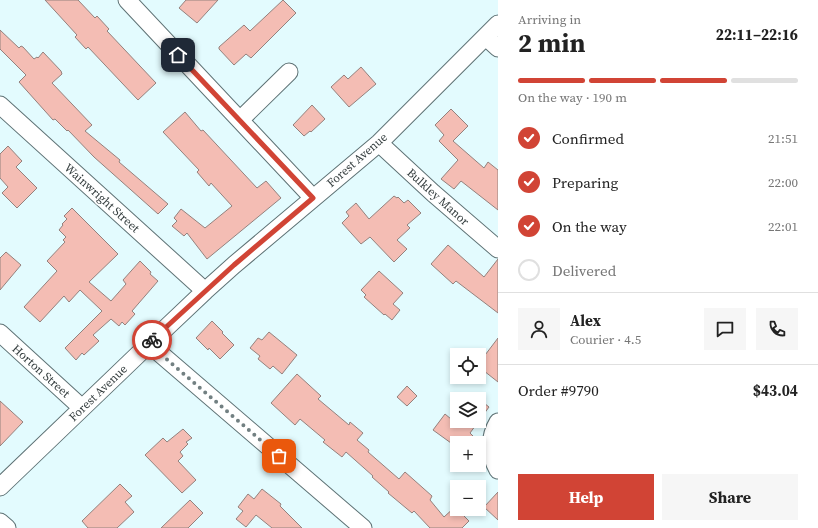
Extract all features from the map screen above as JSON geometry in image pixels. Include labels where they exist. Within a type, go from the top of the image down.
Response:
[{"type":"street","points":[[127,0],[313,198]]},
{"type":"street","name":"Forest Avenue","points":[[0,487],[205,291],[379,143],[492,43],[498,24]]},
{"type":"street","points":[[240,120],[289,72]]},
{"type":"street","name":"Wainwright Street","points":[[0,105],[205,291]]},
{"type":"street","name":"Bulkley Manor","points":[[379,143],[433,193],[498,249]]},
{"type":"street","name":"Horton Street","points":[[0,333],[82,408]]},
{"type":"street","points":[[149,344],[363,528]]},
{"type":"street","points":[[498,422],[492,434],[491,454],[498,470]]},
{"type":"street","points":[[0,522],[7,528]]},
{"type":"building","points":[[45,0],[78,0],[95,18],[97,16],[109,29],[107,31],[156,83],[138,100],[88,47],[86,49],[75,37],[77,35]]},
{"type":"building","points":[[186,0],[218,0],[197,23],[179,8]]},
{"type":"building","points":[[283,0],[296,13],[251,58],[246,54],[234,65],[219,49],[219,47],[244,25],[250,31]]},
{"type":"building","points":[[0,30],[19,48],[21,46],[23,47],[34,59],[37,57],[38,58],[43,52],[61,71],[62,74],[52,83],[92,125],[85,131],[120,160],[119,162],[168,204],[158,214],[94,157],[68,130],[67,131],[55,119],[53,120],[19,82],[26,75],[0,49]]},
{"type":"building","points":[[361,67],[376,84],[349,107],[331,87],[344,75],[348,79]]},
{"type":"building","points":[[312,105],[325,119],[311,132],[310,131],[304,136],[293,125]]},
{"type":"building","points":[[451,109],[468,126],[453,141],[484,168],[488,162],[498,170],[498,210],[461,181],[454,189],[441,179],[458,160],[439,141],[444,135],[435,125]]},
{"type":"building","points":[[185,112],[201,131],[203,130],[257,188],[266,181],[281,198],[207,259],[187,233],[184,236],[172,226],[177,221],[174,218],[181,209],[205,228],[232,206],[211,183],[209,186],[197,172],[199,170],[163,132]]},
{"type":"building","points":[[8,146],[22,161],[16,167],[37,188],[17,208],[2,193],[8,187],[0,178],[0,154]]},
{"type":"building","points":[[394,196],[397,198],[398,197],[404,203],[408,200],[421,213],[407,225],[410,228],[397,240],[407,249],[394,262],[370,237],[361,244],[342,223],[349,216],[346,212],[356,203],[369,219]]},
{"type":"building","points":[[72,208],[118,254],[89,282],[111,301],[126,284],[123,280],[140,261],[151,272],[150,274],[158,281],[132,311],[135,314],[125,325],[122,322],[119,326],[111,319],[93,335],[99,341],[84,355],[82,353],[76,360],[65,348],[102,311],[80,290],[69,302],[64,296],[40,322],[24,307],[57,271],[47,261],[65,242],[63,240],[66,237],[59,230],[67,219],[64,216]]},
{"type":"building","points":[[448,245],[484,277],[498,259],[498,313],[456,281],[453,284],[431,264]]},
{"type":"building","points":[[6,252],[21,265],[0,290],[0,258]]},
{"type":"building","points":[[379,271],[403,293],[393,304],[400,310],[392,320],[385,314],[384,315],[364,297],[366,295],[361,290]]},
{"type":"building","points":[[212,321],[234,345],[220,359],[196,338]]},
{"type":"building","points":[[269,332],[297,355],[282,374],[273,366],[270,369],[258,359],[260,356],[250,348],[258,338],[262,340]]},
{"type":"building","points":[[498,338],[498,382],[486,373],[486,354]]},
{"type":"building","points":[[297,374],[321,396],[318,399],[349,425],[350,422],[363,433],[357,440],[369,450],[368,452],[399,479],[405,472],[432,496],[430,500],[444,517],[450,512],[450,516],[464,516],[469,521],[462,528],[430,528],[414,511],[412,513],[388,493],[389,492],[372,477],[373,476],[346,452],[342,457],[323,442],[325,440],[300,419],[295,425],[271,403]]},
{"type":"building","points":[[407,386],[417,396],[407,406],[397,397]]},
{"type":"building","points":[[0,401],[23,422],[0,446]]},
{"type":"building","points":[[445,414],[450,418],[450,428],[474,428],[470,433],[473,436],[450,436],[450,442],[433,430]]},
{"type":"building","points":[[183,429],[192,438],[186,442],[188,444],[180,452],[183,456],[178,461],[196,480],[182,493],[145,455],[163,438],[167,442]]},
{"type":"building","points":[[120,484],[132,496],[125,502],[134,512],[117,528],[88,528],[82,521]]},
{"type":"building","points":[[262,489],[281,504],[280,506],[302,528],[272,528],[256,515],[246,527],[236,519],[243,511],[238,507],[248,494],[254,499]]},
{"type":"building","points":[[498,492],[498,520],[486,509],[486,505]]},
{"type":"building","points":[[190,500],[203,513],[188,528],[161,528]]},
{"type":"way so far","points":[[152,340],[149,344],[279,456]]},
{"type":"route","points":[[152,340],[234,265],[313,198],[178,55]]}]
